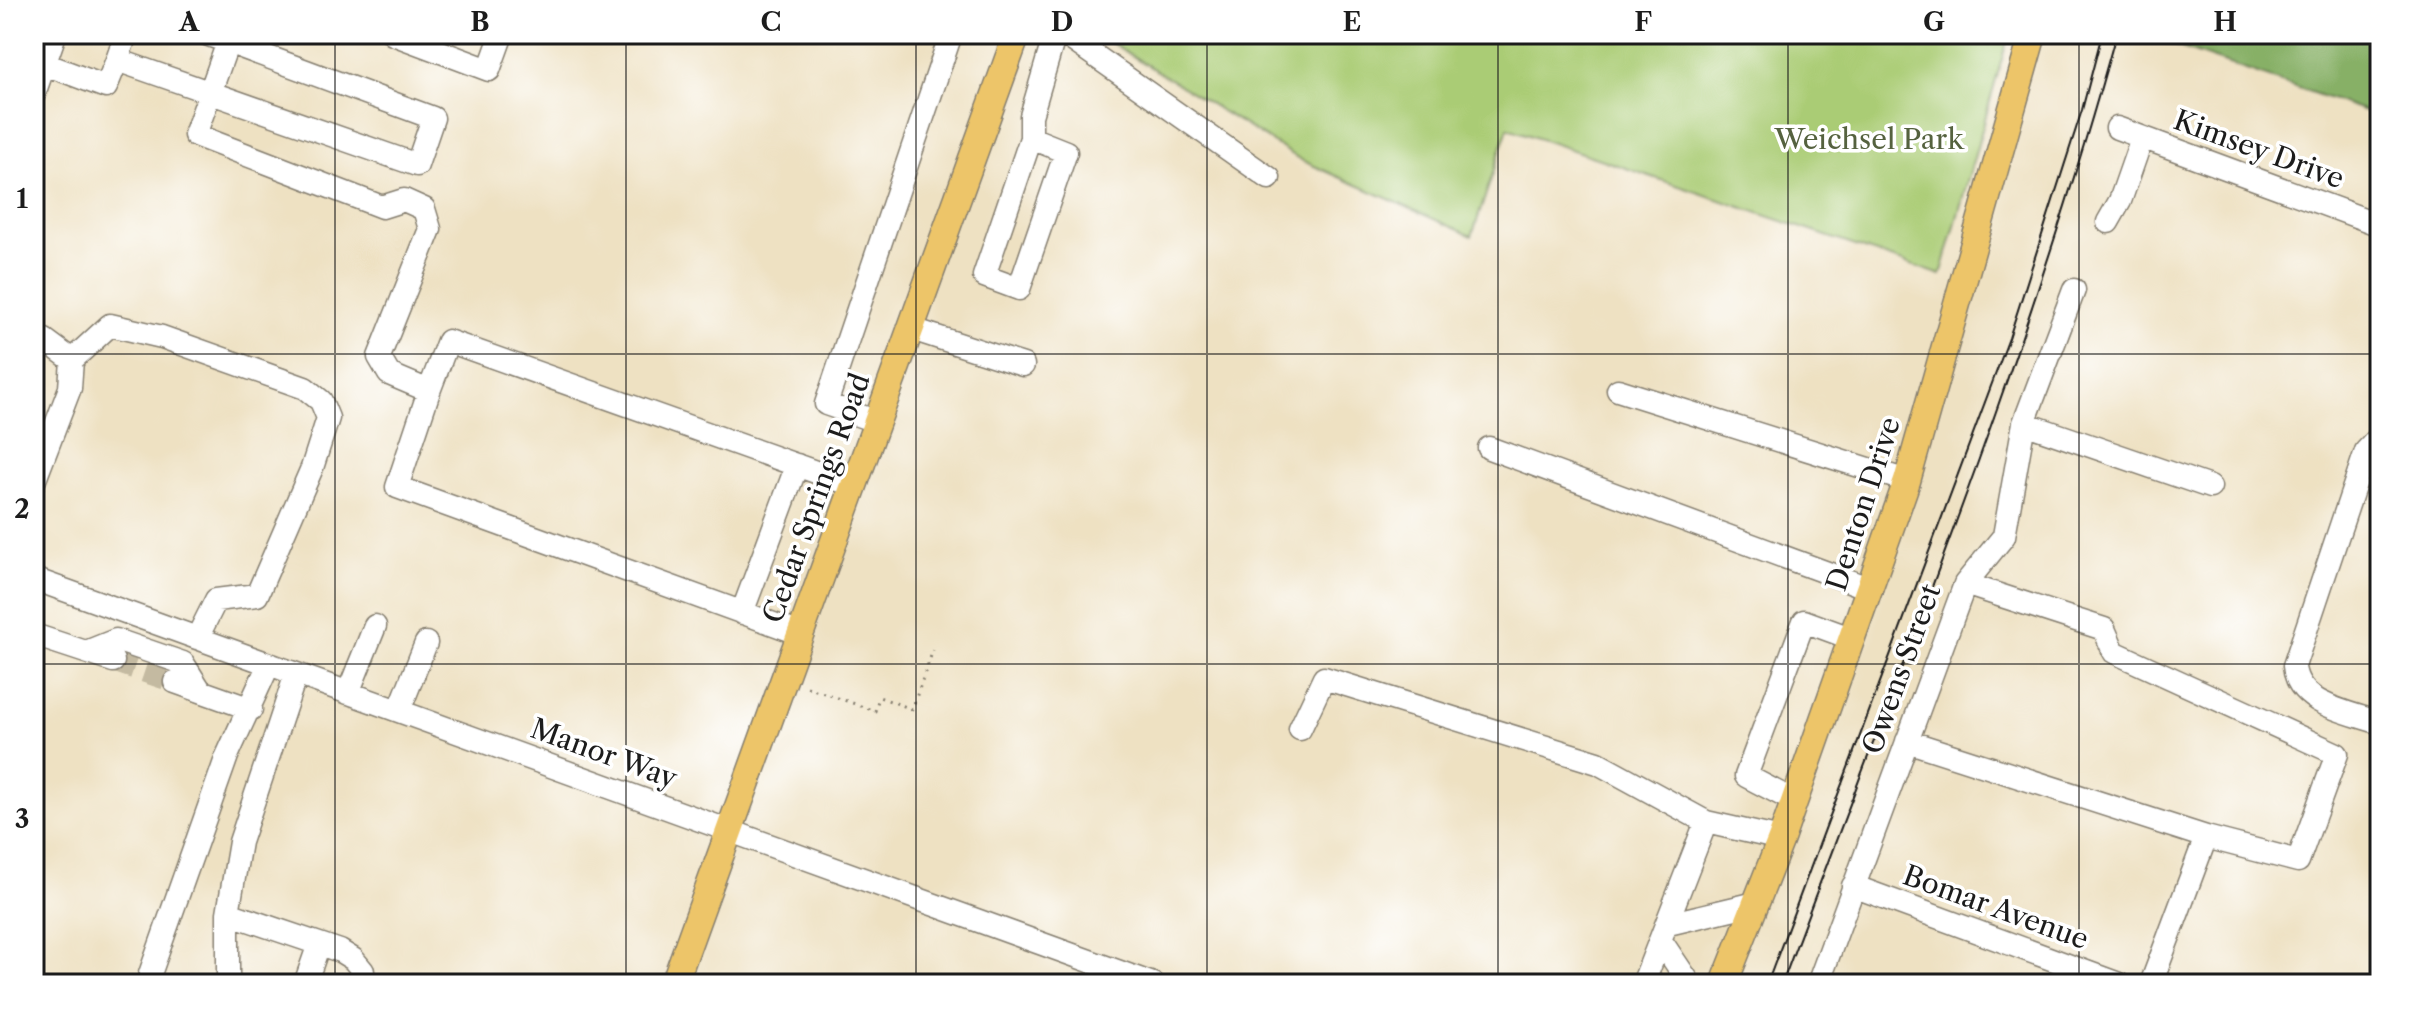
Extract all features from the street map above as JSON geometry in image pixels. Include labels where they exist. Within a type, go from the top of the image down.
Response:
[{"type":"main road","name":"Cedar Springs Road","points":[[674,984],[1017,34]]},
{"type":"main road","name":"Denton Drive","points":[[1724,984],[1781,839],[1907,481],[2033,34]]},
{"type":"street","points":[[34,94],[55,34]]},
{"type":"street","points":[[45,64],[106,87],[126,34]]},
{"type":"street","points":[[206,34],[433,118],[404,200]]},
{"type":"street","points":[[393,34],[489,70],[502,34]]},
{"type":"street","points":[[878,422],[826,404],[951,34]]},
{"type":"street","points":[[1031,138],[1066,152],[1019,289],[984,276],[1031,138],[1031,116],[1055,34]]},
{"type":"street","points":[[1064,34],[1269,178]]},
{"type":"street","points":[[228,42],[195,135],[382,207],[404,200],[424,209],[430,229],[379,357],[389,374],[429,391]]},
{"type":"street","points":[[117,60],[417,165]]},
{"type":"street","name":"Kimsey Drive","points":[[2117,128],[2380,225]]},
{"type":"street","points":[[2108,222],[2120,201],[2142,138]]},
{"type":"street","name":"Owens Street","points":[[1818,984],[1965,584],[2004,536],[2024,423],[2074,290]]},
{"type":"street","points":[[34,482],[70,388],[72,360],[110,325],[162,337],[305,388],[321,401],[328,418],[312,468],[257,595],[216,600],[197,638]]},
{"type":"street","points":[[912,329],[1023,365]]},
{"type":"street","points":[[34,336],[45,340],[72,360]]},
{"type":"street","points":[[801,634],[397,487],[429,391],[448,341],[855,486]]},
{"type":"street","points":[[1618,390],[1907,481]]},
{"type":"street","points":[[2024,423],[2210,487]]},
{"type":"street","points":[[2380,436],[2366,451],[2294,666],[2298,684],[2311,698],[2380,723]]},
{"type":"street","points":[[1489,448],[1871,589]]},
{"type":"street","points":[[742,613],[797,465]]},
{"type":"street","name":"Manor Way","points":[[34,579],[1153,984]]},
{"type":"street","points":[[1907,741],[2206,837],[2298,861],[2337,754],[2114,652],[2104,629],[1965,584]]},
{"type":"street","points":[[1794,801],[1746,776],[1804,621],[1853,639]]},
{"type":"street","points":[[348,693],[375,626]]},
{"type":"street","points":[[34,635],[113,661]]},
{"type":"street","points":[[86,652],[116,640],[183,663],[200,690]]},
{"type":"street","points":[[399,711],[426,643]]},
{"type":"street","points":[[150,974],[227,756],[269,664]]},
{"type":"street","points":[[228,984],[228,913],[240,842],[296,674]]},
{"type":"street","points":[[1300,729],[1324,678],[1598,763],[1706,822],[1781,839]]},
{"type":"street","points":[[175,682],[251,709]]},
{"type":"street","points":[[1643,984],[1706,822]]},
{"type":"street","points":[[2151,984],[2206,837]]},
{"type":"street","name":"Bomar Avenue","points":[[1853,886],[2119,984]]},
{"type":"street","points":[[1664,933],[1756,903]]},
{"type":"street","points":[[228,913],[353,959],[363,971],[362,984]]},
{"type":"street","points":[[1664,933],[1690,984]]},
{"type":"street","points":[[305,984],[319,944]]},
{"type":"path","points":[[805,686],[875,711],[879,697],[912,709],[933,650]]},
{"type":"green space","name":"Weichsel Park","points":[[1097,34],[2009,34],[1941,275],[1508,128],[1472,236],[1303,161]]},
{"type":"green space","points":[[2380,34],[2380,116],[2144,35]]},
{"type":"tunnel","points":[[113,661],[175,682]]},
{"type":"tram line","points":[[1767,984],[2009,338],[2082,110],[2102,34]]},
{"type":"tram line","points":[[1782,984],[2002,394],[2043,275],[2116,34]]}]
